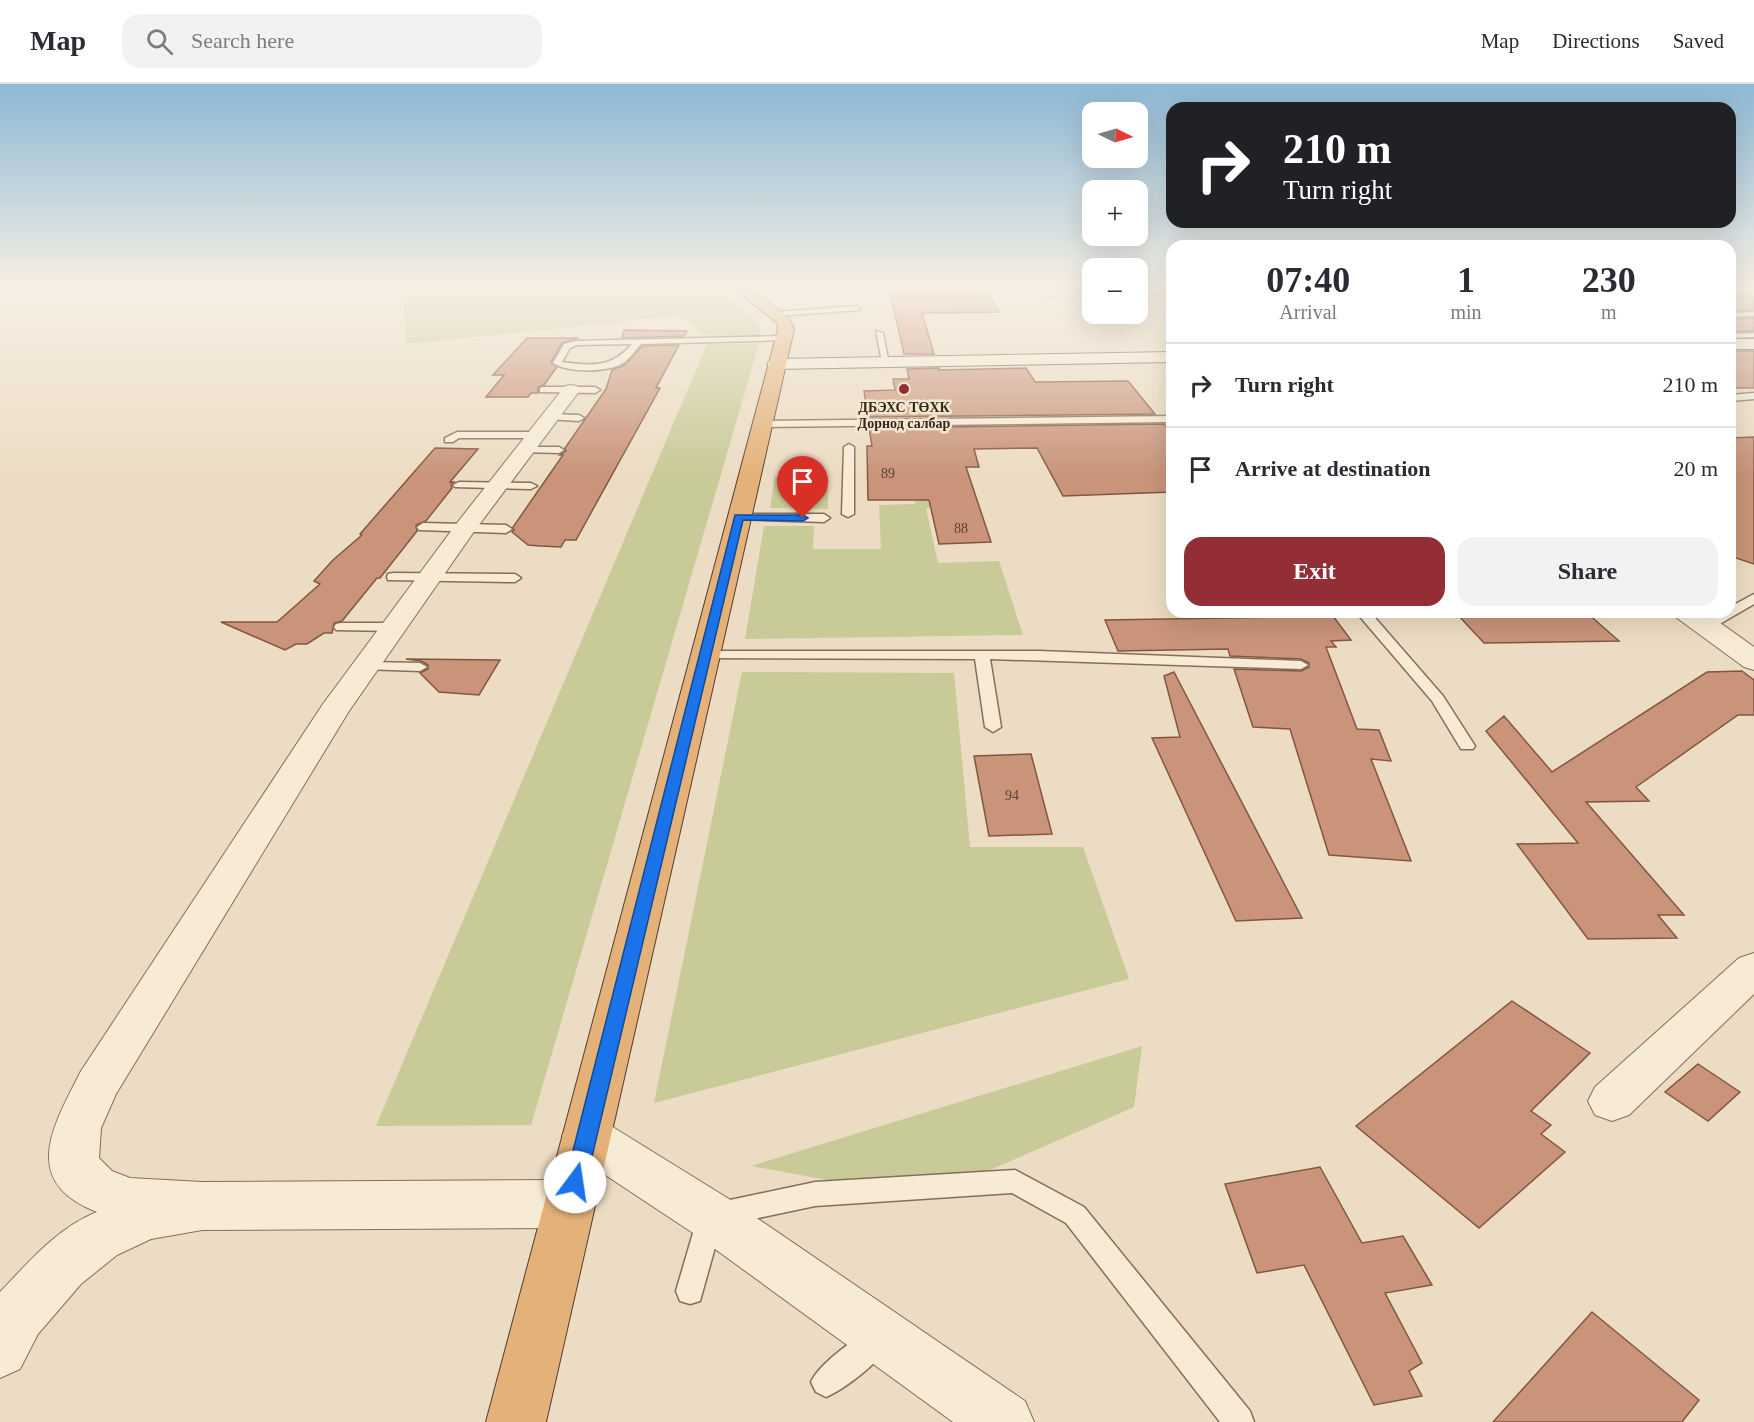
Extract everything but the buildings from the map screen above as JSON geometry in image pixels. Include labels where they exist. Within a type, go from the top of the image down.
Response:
[{"type":"highway","points":[[516,1422],[762,424],[777,349]]},
{"type":"street","points":[[825,349],[889,364],[1166,357]]},
{"type":"street","points":[[569,1204],[202,1206],[130,1201],[94,1188],[72,1166],[77,1128],[98,1085],[334,711],[465,528],[537,434],[583,390]]},
{"type":"street","points":[[1697,619],[1754,661]]},
{"type":"street","points":[[1612,1101],[1754,969]]},
{"type":"street","points":[[586,1136],[711,1216],[881,1338],[1004,1422]]},
{"type":"street","points":[[0,1349],[18,1314],[62,1266],[98,1237],[147,1215],[202,1206]]},
{"type":"lane","points":[[565,349],[557,363],[589,366],[619,362],[631,349]]},
{"type":"lane","points":[[884,349],[889,364]]},
{"type":"lane","points":[[543,390],[583,390]]},
{"type":"lane","points":[[1736,398],[1754,396]]},
{"type":"lane","points":[[449,440],[457,435],[537,434],[579,418]]},
{"type":"lane","points":[[762,424],[1166,419]]},
{"type":"lane","points":[[537,434],[559,450]]},
{"type":"lane","points":[[848,514],[849,447]]},
{"type":"lane","points":[[459,485],[531,486]]},
{"type":"lane","points":[[738,517],[824,518]]},
{"type":"lane","points":[[423,527],[506,528]]},
{"type":"lane","points":[[393,577],[515,578]]},
{"type":"lane","points":[[1736,605],[1754,598]]},
{"type":"lane","points":[[1368,618],[1438,699],[1467,746]]},
{"type":"lane","points":[[341,627],[395,627]]},
{"type":"lane","points":[[705,655],[982,655],[1301,665]]},
{"type":"lane","points":[[982,655],[993,727]]},
{"type":"lane","points":[[367,666],[420,667]]},
{"type":"lane","points":[[690,1291],[711,1216],[815,1194],[1015,1181],[1076,1215],[1239,1422]]},
{"type":"lane","points":[[826,1382],[881,1338]]},
{"type":"green space","points":[[705,349],[757,349],[531,1125],[376,1126]]},
{"type":"green space","points":[[918,476],[979,507],[926,508],[938,563],[999,561],[1023,635],[745,639],[764,526],[814,526],[813,549],[881,549],[879,505],[915,504]]},
{"type":"green space","points":[[775,477],[828,477],[828,509],[770,508]]},
{"type":"green space","points":[[742,672],[954,673],[970,847],[1083,847],[1129,979],[654,1103]]},
{"type":"green space","points":[[1142,1046],[1134,1107],[926,1198],[751,1166]]},
{"type":"place","name":"ДБЭХС ТӨХК Дорнод салбар","points":[[904,389]]},
{"type":"route","points":[[575,1182],[738,517],[803,518]]}]
